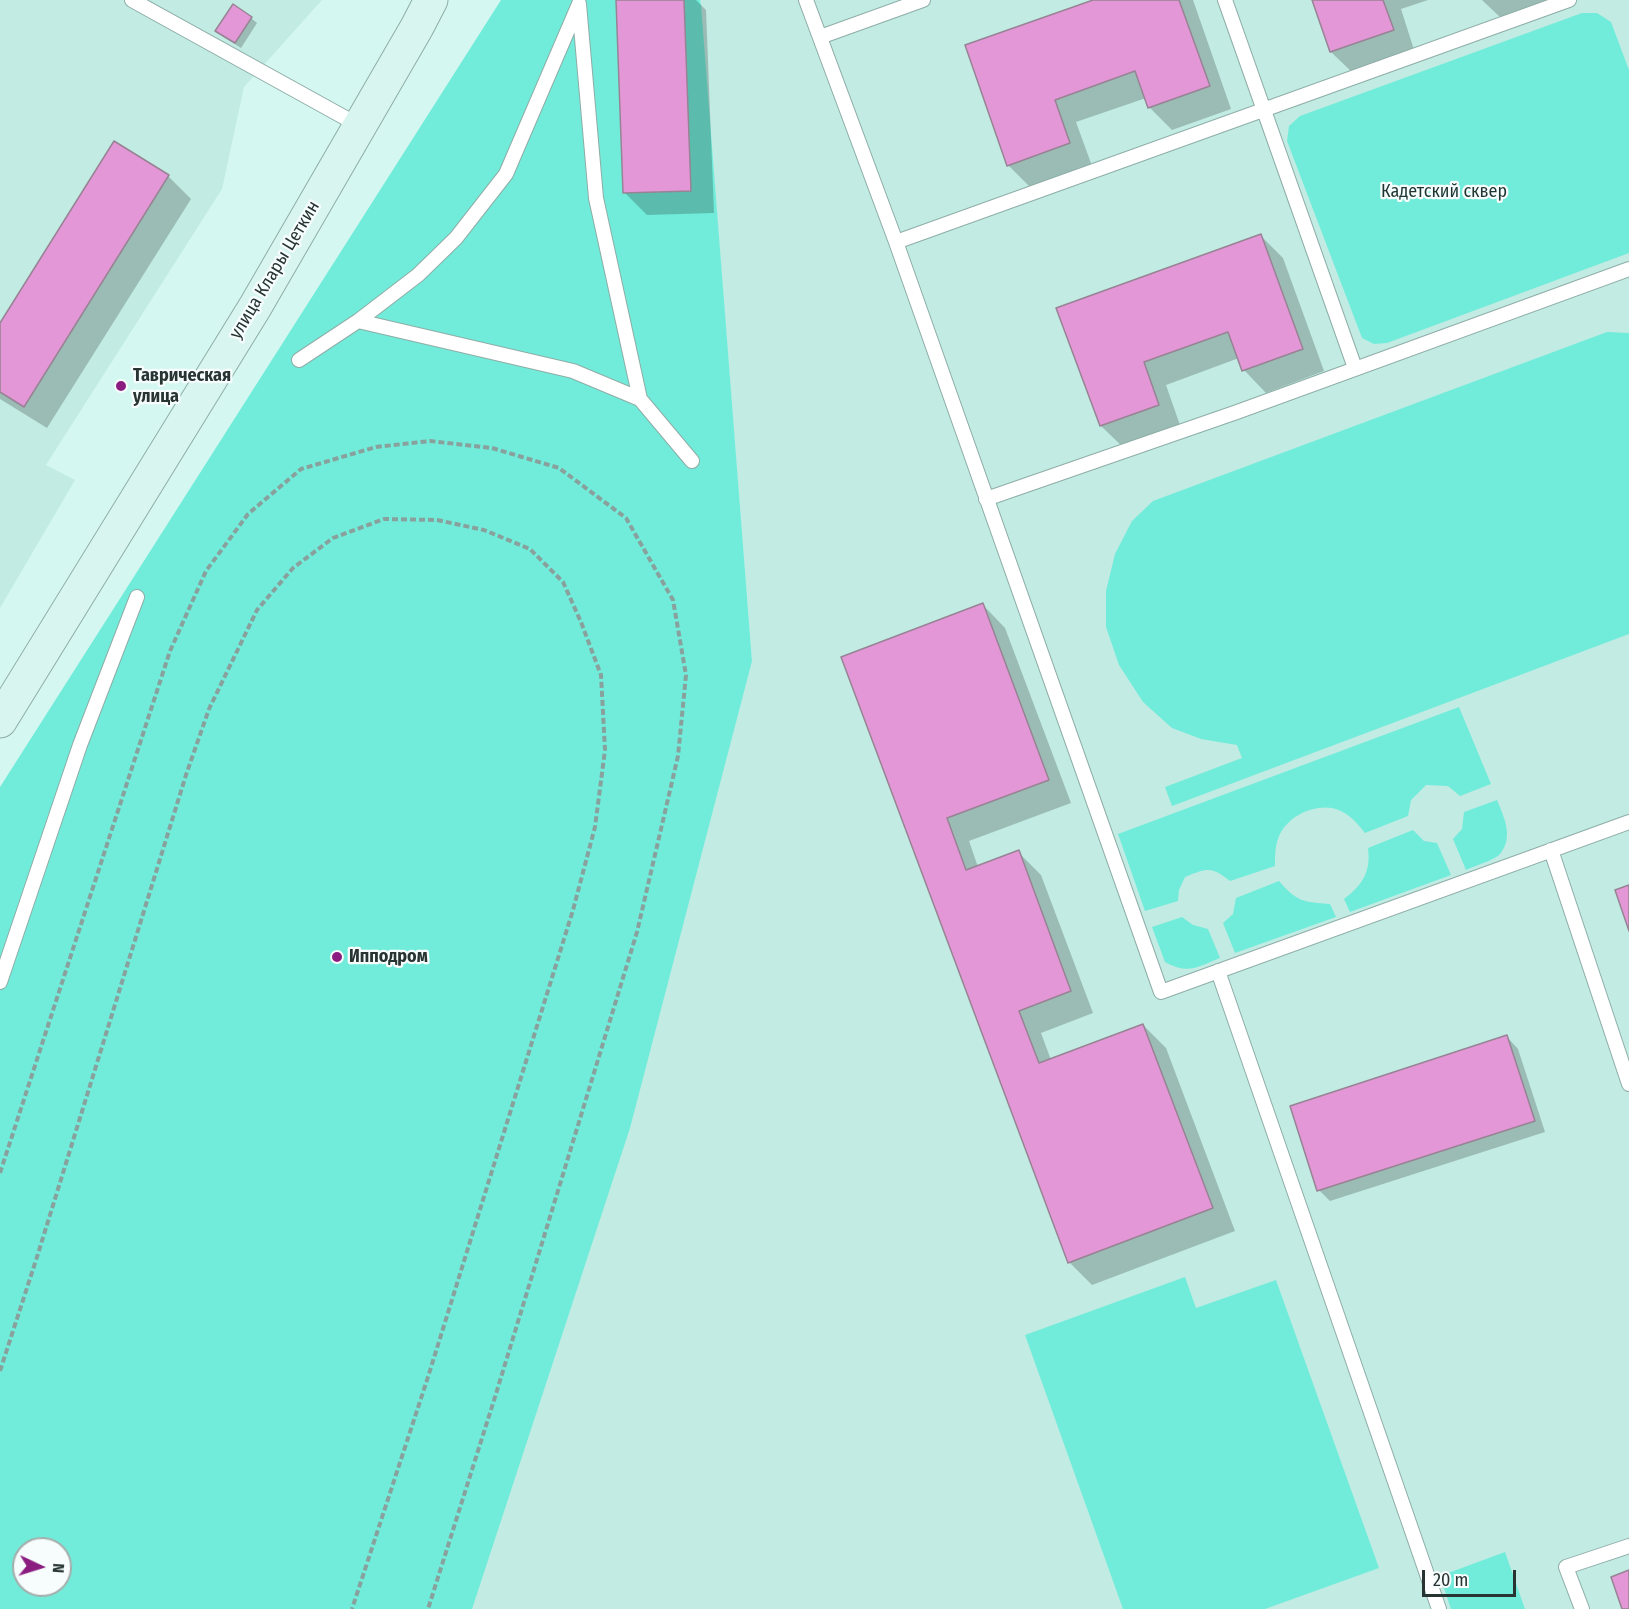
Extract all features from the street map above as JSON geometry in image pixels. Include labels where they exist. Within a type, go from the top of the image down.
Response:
[{"type":"street","name":"улица Клары Цеткин","points":[[0,721],[255,307],[431,0]]},
{"type":"lane","points":[[132,0],[360,126]]},
{"type":"lane","points":[[806,0],[896,242],[1161,992],[1629,822]]},
{"type":"lane","points":[[820,37],[923,0]]},
{"type":"lane","points":[[1225,0],[1355,368]]},
{"type":"lane","points":[[896,242],[1569,0]]},
{"type":"lane","points":[[299,360],[358,321],[418,275],[456,238],[506,174],[575,2]]},
{"type":"lane","points":[[575,2],[596,198],[640,399]]},
{"type":"lane","points":[[986,500],[1226,416],[1629,268]]},
{"type":"lane","points":[[358,321],[573,371],[640,399],[692,461]]},
{"type":"lane","points":[[0,982],[80,745],[137,597]]},
{"type":"lane","points":[[1551,850],[1629,1084]]},
{"type":"lane","points":[[1218,971],[1439,1609]]},
{"type":"lane","points":[[1582,1609],[1566,1567],[1629,1546]]},
{"type":"path","points":[[0,1173],[170,651],[206,571],[248,514],[301,469],[376,447],[430,441],[492,448],[559,468],[626,518],[673,600],[686,675],[678,756],[637,932],[428,1609]]},
{"type":"path","points":[[0,1371],[186,775],[209,709],[257,610],[293,568],[333,538],[384,519],[437,520],[484,530],[530,549],[563,582],[601,675],[605,750],[595,827],[573,910],[534,1036],[428,1377],[352,1609]]},
{"type":"shaded area","points":[[0,0],[322,0],[244,87],[222,189],[46,465],[75,480],[0,608]]},
{"type":"shaded area","points":[[700,0],[1629,0],[1629,1609],[470,1609],[752,661]]},
{"type":"green space","name":"Ипподром","points":[[501,0],[700,0],[752,661],[630,1128],[472,1609],[0,1609],[0,787]]},
{"type":"green space","name":"Кадетский сквер","points":[[1582,13],[1597,13],[1611,22],[1629,70],[1629,253],[1387,343],[1374,344],[1362,338],[1287,141],[1289,126],[1300,116]]},
{"type":"green space","points":[[1607,332],[1629,333],[1629,634],[1172,806],[1165,787],[1242,758],[1237,745],[1201,739],[1172,728],[1143,702],[1119,665],[1106,627],[1106,591],[1115,554],[1132,521],[1153,501]]},
{"type":"green space","points":[[1459,707],[1491,784],[1460,796],[1448,786],[1426,785],[1411,800],[1408,816],[1365,833],[1348,815],[1333,808],[1306,811],[1291,821],[1280,834],[1276,846],[1275,866],[1230,881],[1218,873],[1204,870],[1185,877],[1179,890],[1178,901],[1145,911],[1118,834]]},
{"type":"green space","points":[[1497,800],[1506,827],[1504,847],[1494,858],[1466,870],[1453,839],[1462,829],[1464,812]]},
{"type":"green space","points":[[1413,830],[1424,841],[1437,843],[1451,875],[1350,912],[1344,899],[1361,883],[1367,871],[1368,848]]},
{"type":"green space","points":[[1279,881],[1302,900],[1330,904],[1336,917],[1235,953],[1223,923],[1233,914],[1236,898]]},
{"type":"green space","points":[[1182,917],[1193,925],[1208,929],[1220,958],[1199,967],[1187,969],[1165,962],[1152,927]]},
{"type":"green space","points":[[1185,1277],[1196,1308],[1276,1280],[1379,1568],[1265,1609],[1123,1609],[1025,1335]]},
{"type":"green space","points":[[1505,1552],[1525,1609],[1451,1609],[1440,1576]]},
{"type":"building","points":[[616,0],[684,0],[691,191],[623,193]]},
{"type":"building","points":[[1093,0],[1179,0],[1210,86],[1148,108],[1135,71],[1055,100],[1070,143],[1007,166],[965,45]]},
{"type":"building","points":[[1312,0],[1383,0],[1394,30],[1330,52]]},
{"type":"building","points":[[233,4],[252,17],[235,43],[215,31]]},
{"type":"building","points":[[114,141],[169,175],[24,407],[0,392],[0,323]]},
{"type":"building","points":[[1261,234],[1303,349],[1242,371],[1228,332],[1144,362],[1159,405],[1100,426],[1056,308]]},
{"type":"building","points":[[983,603],[1049,780],[947,818],[966,870],[1019,850],[1071,991],[1019,1011],[1039,1063],[1143,1024],[1213,1208],[1068,1263],[841,657]]},
{"type":"building","points":[[1629,885],[1629,931],[1615,890]]},
{"type":"building","points":[[1507,1035],[1535,1121],[1317,1191],[1290,1106]]},
{"type":"building","points":[[1629,1570],[1629,1609],[1622,1609],[1611,1577]]},
{"type":"place","name":"Таврическая улица","points":[[121,386]]},
{"type":"place","name":"Ипподром","points":[[337,957]]}]
